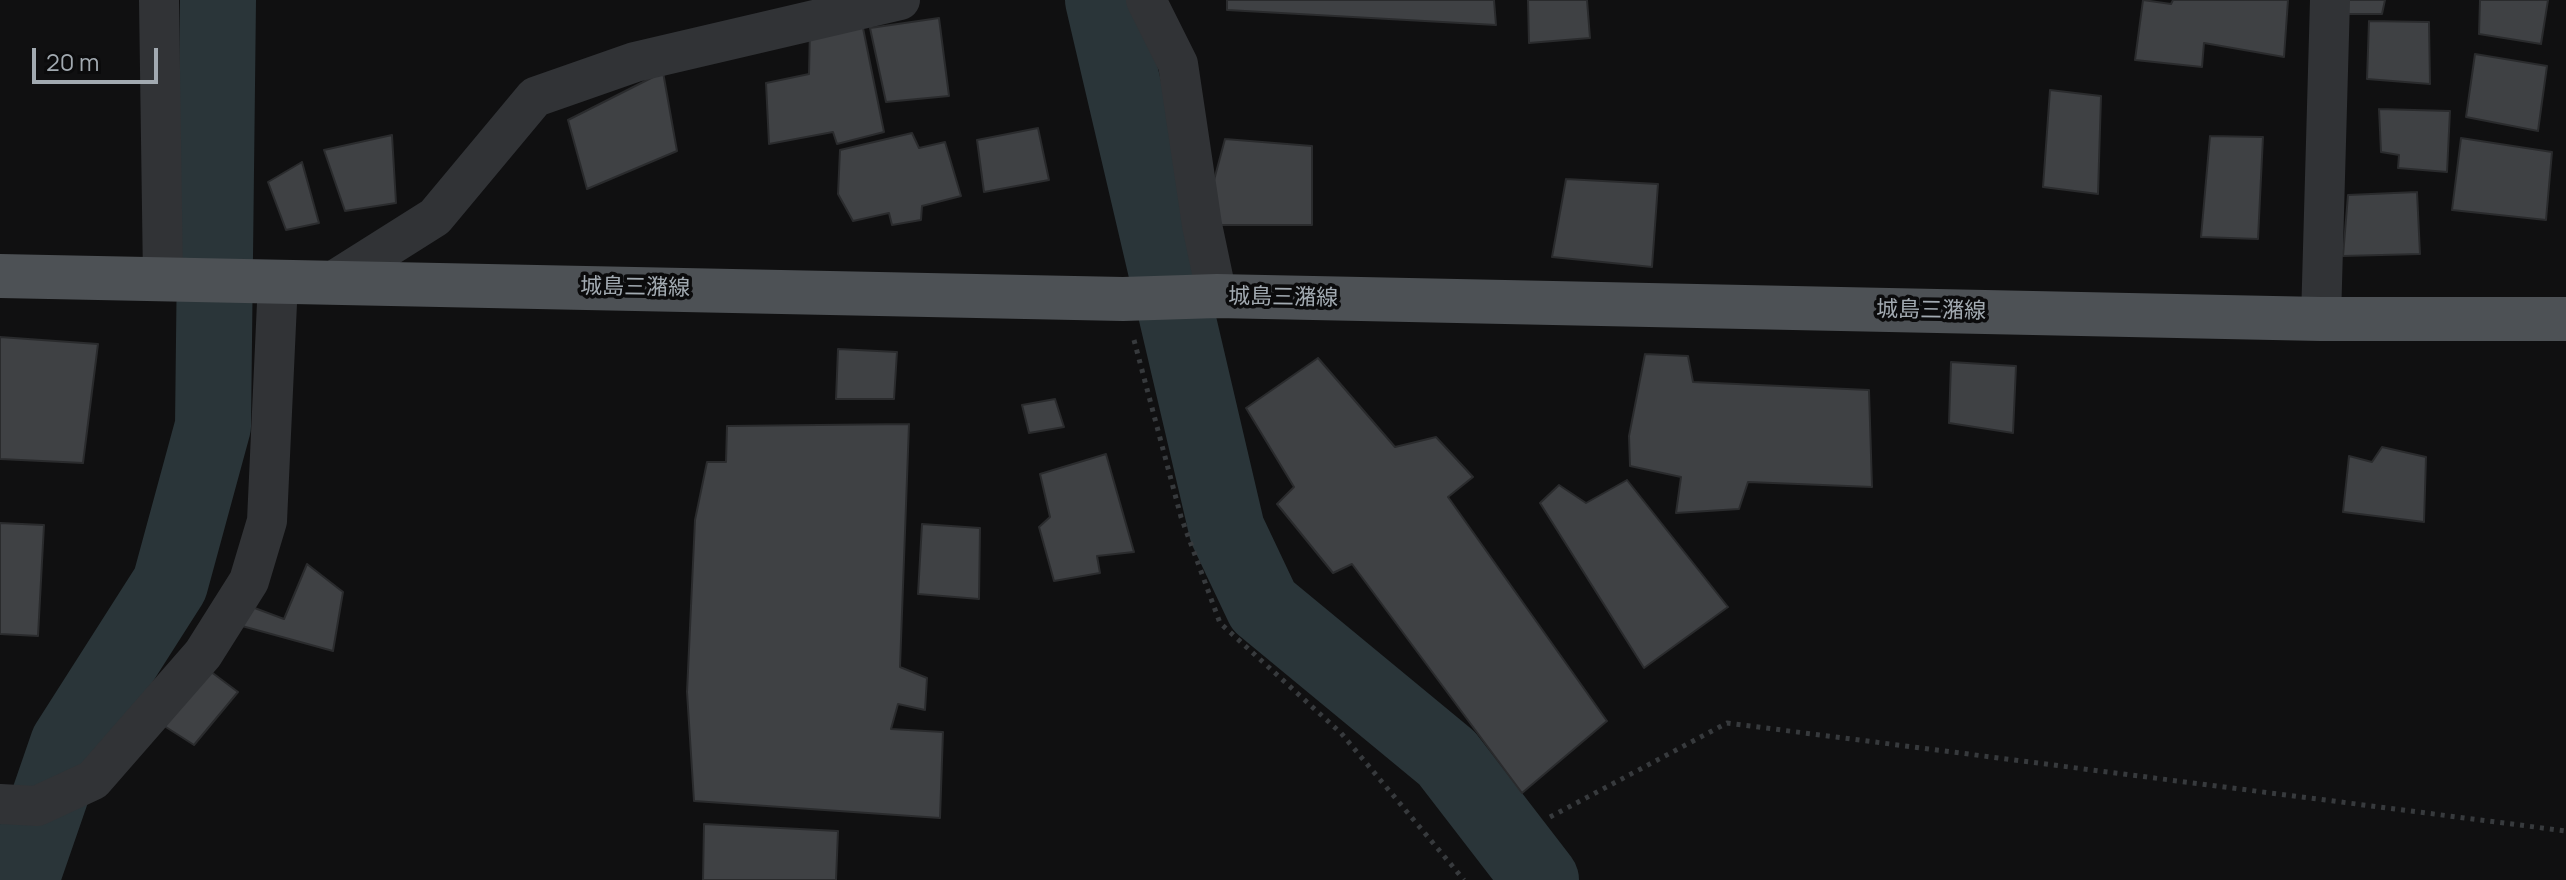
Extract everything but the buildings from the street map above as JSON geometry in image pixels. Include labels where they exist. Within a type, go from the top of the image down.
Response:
[{"type":"main road","name":"城島三潴線","points":[[0,276],[1123,299],[1217,296],[2321,319],[2566,319]]},
{"type":"street","points":[[159,0],[163,278]]},
{"type":"street","points":[[332,282],[435,217],[535,97],[635,62],[900,0]]},
{"type":"street","points":[[1146,0],[1178,64],[1202,225],[1217,296]]},
{"type":"street","points":[[2321,319],[2330,0]]},
{"type":"street","points":[[0,804],[37,806],[93,780],[203,654],[249,581],[267,521],[278,281]]},
{"type":"path","points":[[1123,299],[1181,517],[1220,623],[1341,733],[1464,880]]},
{"type":"path","points":[[1550,817],[1727,723],[2566,831]]},
{"type":"waterway","points":[[21,880],[68,744],[170,584],[213,426],[218,0]]},
{"type":"waterway","points":[[1103,0],[1227,530],[1263,606],[1447,758],[1541,880]]}]
